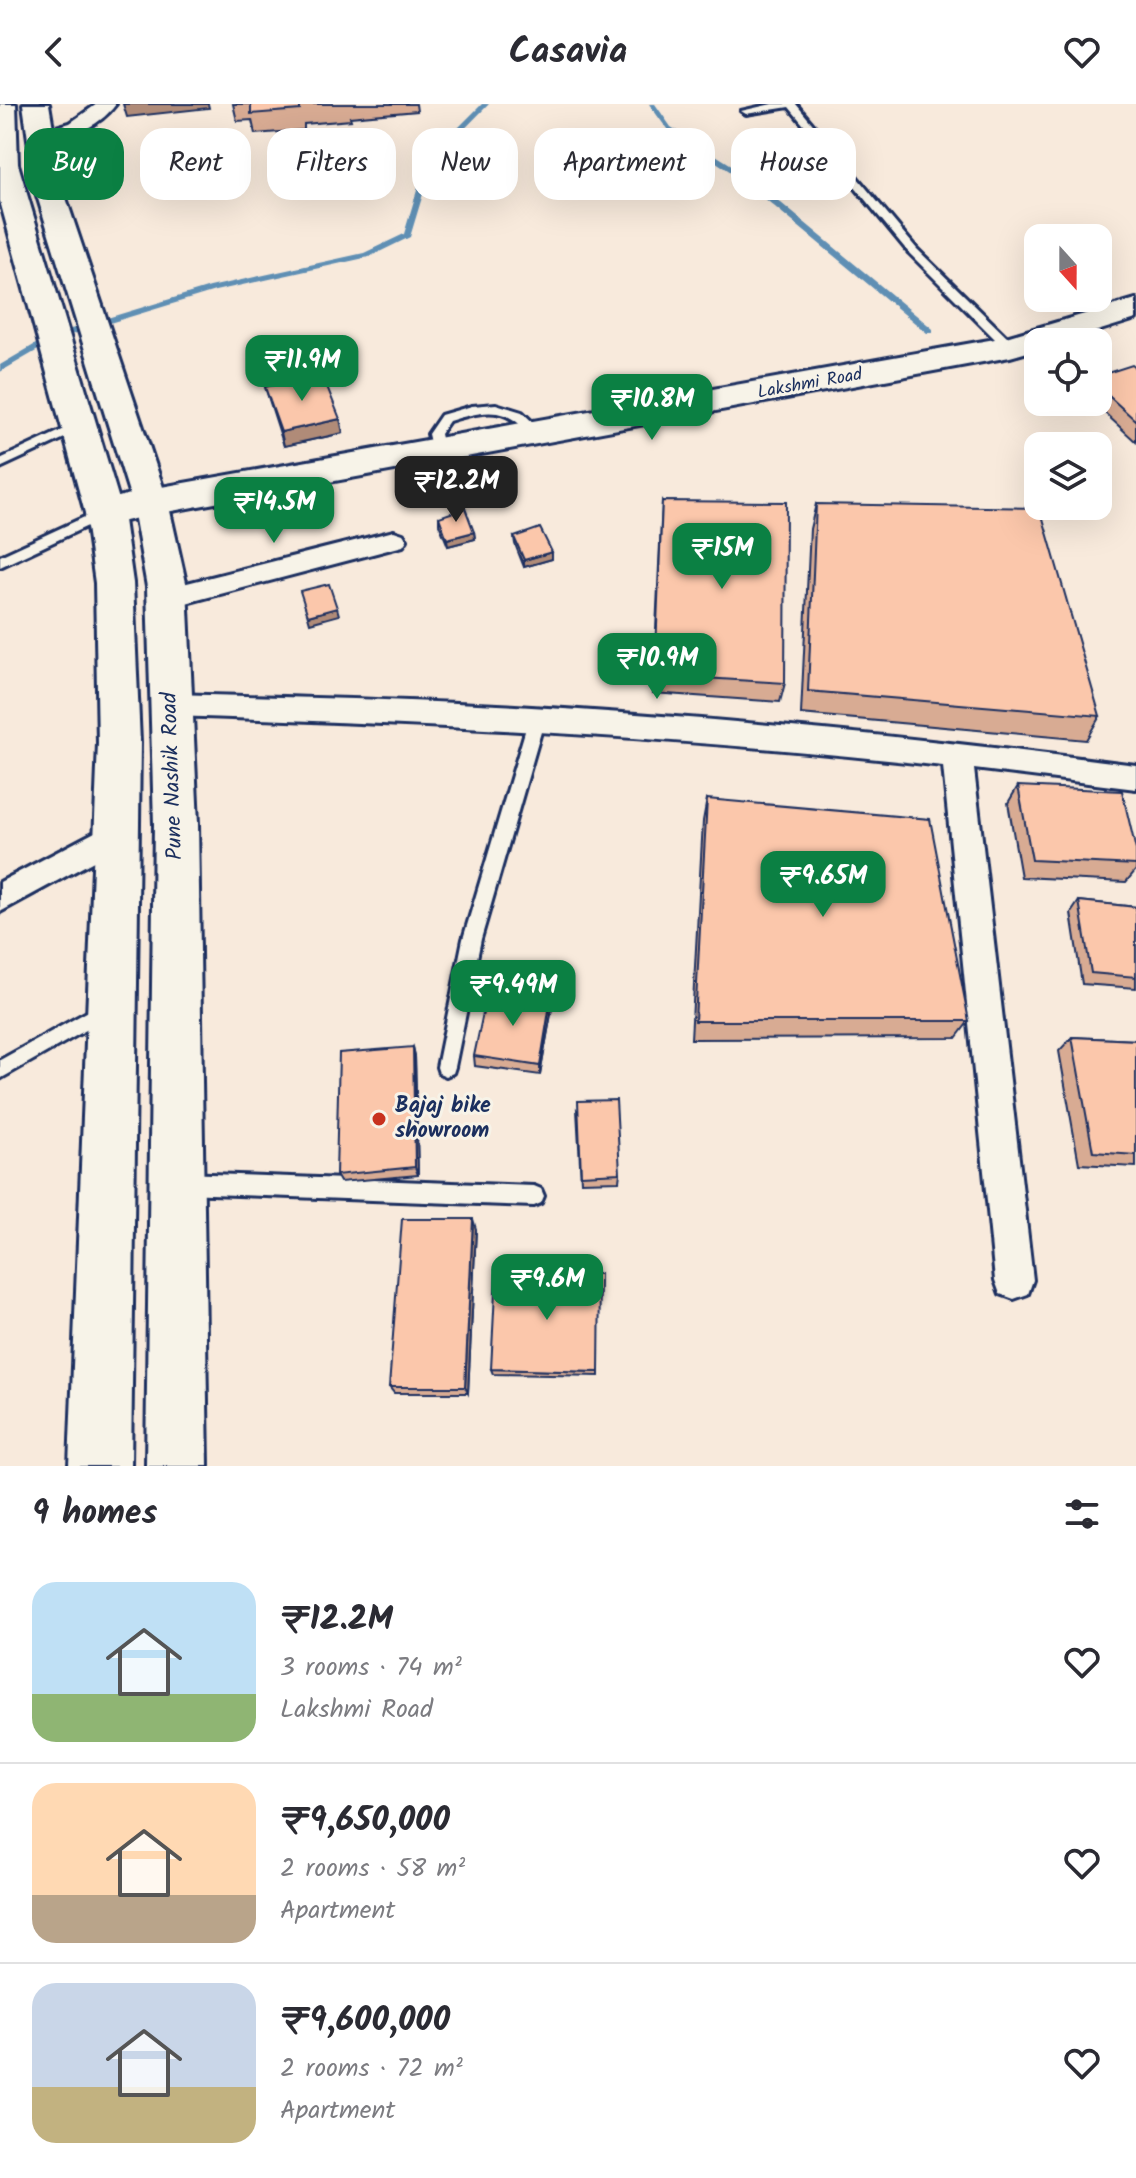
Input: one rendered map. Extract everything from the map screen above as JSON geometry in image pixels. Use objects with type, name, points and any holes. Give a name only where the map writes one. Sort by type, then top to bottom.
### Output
[{"type":"main road","name":"Pune Nashik Road","points":[[3,104],[80,426],[104,513],[118,652],[119,743],[114,835],[100,1466]]},
{"type":"main road","name":"Pune Nashik Road","points":[[14,145],[49,189],[150,502],[167,598],[176,824],[177,1466]]},
{"type":"main road","name":"Lakshmi Road","points":[[104,513],[150,502],[1010,347],[1136,309]]},
{"type":"street","points":[[14,145],[76,128],[98,116],[107,104]]},
{"type":"street","points":[[167,598],[394,540]]},
{"type":"street","points":[[171,705],[537,718],[957,754],[1136,777]]},
{"type":"street","points":[[957,754],[1014,1280]]},
{"type":"street","points":[[0,898],[114,835]]},
{"type":"lane","points":[[746,111],[791,104],[913,251],[1010,347]]},
{"type":"lane","points":[[0,464],[80,426]]},
{"type":"lane","points":[[0,562],[104,513]]},
{"type":"lane","points":[[446,1067],[472,939],[537,718]]},
{"type":"lane","points":[[0,1070],[111,1007]]},
{"type":"lane","points":[[178,1183],[534,1196]]},
{"type":"building","points":[[251,104],[300,104],[300,110],[251,114]]},
{"type":"building","points":[[1132,365],[1136,368],[1136,421],[1112,399],[1112,371]]},
{"type":"building","points":[[322,374],[340,419],[281,432],[265,387]]},
{"type":"building","points":[[662,501],[786,502],[785,683],[655,675]]},
{"type":"building","points":[[816,504],[1024,508],[1024,520],[1043,520],[1100,716],[808,691]]},
{"type":"building","points":[[465,508],[474,532],[447,539],[439,517]]},
{"type":"building","points":[[540,528],[552,552],[524,560],[514,537]]},
{"type":"building","points":[[329,584],[337,608],[308,616],[300,591]]},
{"type":"building","points":[[1018,786],[1122,791],[1136,850],[1136,865],[1032,860]]},
{"type":"building","points":[[707,799],[930,819],[969,1021],[695,1021]]},
{"type":"building","points":[[1079,901],[1136,907],[1136,977],[1091,973]]},
{"type":"building","points":[[488,989],[551,998],[540,1066],[474,1056]]},
{"type":"building","points":[[1072,1037],[1136,1040],[1136,1155],[1093,1152]]},
{"type":"building","name":"Bajaj bike showroom","points":[[413,1047],[415,1167],[336,1175],[339,1053]]},
{"type":"building","points":[[616,1100],[620,1173],[581,1175],[578,1101]]},
{"type":"building","points":[[402,1219],[473,1219],[465,1387],[389,1387]]},
{"type":"building","points":[[496,1273],[600,1274],[599,1372],[491,1369]]},
{"type":"waterway","points":[[0,369],[54,337],[213,289],[366,255],[407,235],[430,160],[486,104]]},
{"type":"waterway","points":[[652,104],[669,128],[743,176],[930,331]]},
{"type":"place","name":"Bajaj bike showroom","points":[[379,1119]]}]
